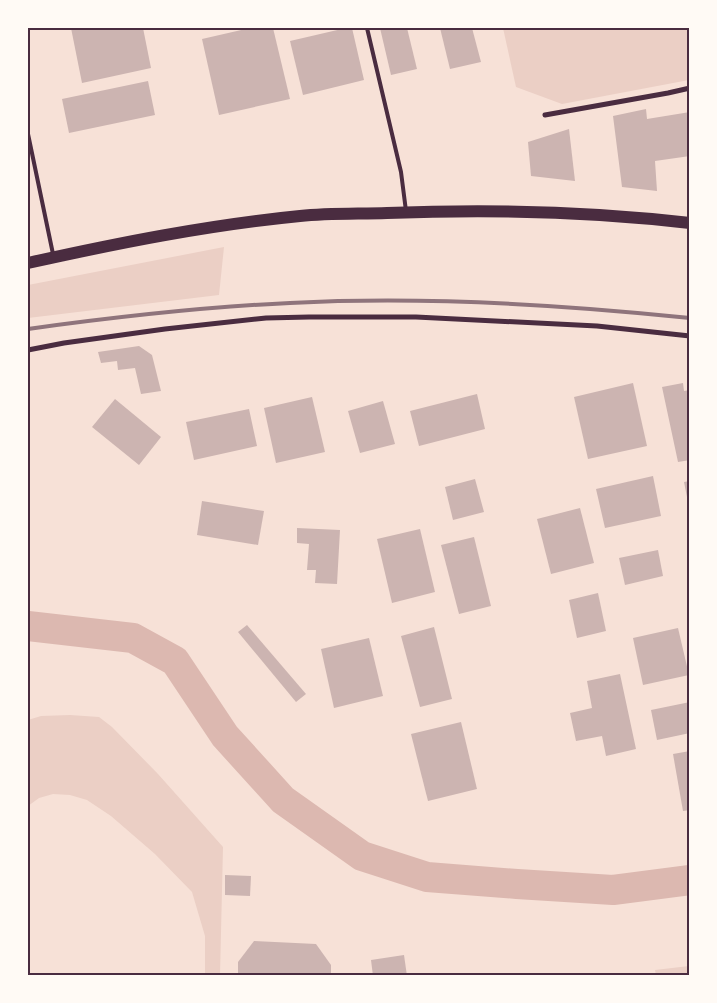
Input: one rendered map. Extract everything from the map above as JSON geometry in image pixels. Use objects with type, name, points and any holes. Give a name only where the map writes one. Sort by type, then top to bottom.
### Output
[{"type":"main road","points":[[28,263],[177,232],[302,216],[406,212],[536,212],[690,223]]},
{"type":"street","points":[[545,115],[690,88]]},
{"type":"street","points":[[28,350],[165,329],[266,318],[318,316],[416,317],[598,326],[690,336]]},
{"type":"lane","points":[[367,28],[401,172],[406,212]]},
{"type":"lane","points":[[28,134],[54,257]]},
{"type":"shaded area","points":[[503,28],[689,28],[689,80],[562,104],[516,87]]},
{"type":"shaded area","points":[[224,247],[219,295],[28,318],[28,285]]},
{"type":"shaded area","points":[[41,716],[99,717],[112,727],[158,774],[223,847],[220,975],[205,975],[205,936],[192,892],[155,854],[111,816],[87,800],[70,795],[53,794],[39,798],[28,806],[28,720]]},
{"type":"shaded area","points":[[689,966],[689,975],[656,975],[655,970]]},
{"type":"building","points":[[71,28],[143,28],[151,68],[82,83]]},
{"type":"building","points":[[250,28],[273,28],[290,99],[219,115],[202,39]]},
{"type":"building","points":[[352,28],[364,80],[303,95],[290,41]]},
{"type":"building","points":[[380,28],[407,28],[417,69],[391,75]]},
{"type":"building","points":[[440,28],[472,28],[481,62],[450,69]]},
{"type":"building","points":[[148,81],[155,115],[69,133],[62,99]]},
{"type":"building","points":[[646,109],[647,119],[690,112],[690,156],[655,161],[657,191],[622,187],[613,116]]},
{"type":"building","points":[[569,129],[575,181],[531,176],[528,142]]},
{"type":"building","points":[[139,346],[152,355],[161,391],[141,394],[135,368],[118,370],[117,361],[101,363],[98,352]]},
{"type":"building","points":[[633,383],[647,446],[588,459],[574,397]]},
{"type":"building","points":[[683,383],[684,391],[690,390],[690,460],[678,462],[662,387]]},
{"type":"building","points":[[477,394],[485,429],[419,446],[410,411]]},
{"type":"building","points":[[312,397],[325,452],[276,463],[264,408]]},
{"type":"building","points":[[115,399],[161,437],[139,465],[92,427]]},
{"type":"building","points":[[383,401],[395,444],[360,453],[348,411]]},
{"type":"building","points":[[249,409],[257,446],[194,460],[186,422]]},
{"type":"building","points":[[653,476],[661,516],[605,528],[596,489]]},
{"type":"building","points":[[475,479],[484,512],[453,520],[445,487]]},
{"type":"building","points":[[690,481],[690,507],[689,507],[684,482]]},
{"type":"building","points":[[202,501],[264,511],[258,545],[197,535]]},
{"type":"building","points":[[580,508],[594,563],[551,574],[537,519]]},
{"type":"building","points":[[297,528],[340,530],[337,584],[315,583],[316,570],[307,570],[309,544],[297,543]]},
{"type":"building","points":[[420,529],[435,592],[392,603],[377,539]]},
{"type":"building","points":[[474,537],[491,606],[459,614],[441,545]]},
{"type":"building","points":[[658,550],[663,576],[625,585],[619,558]]},
{"type":"building","points":[[598,593],[606,631],[577,638],[569,600]]},
{"type":"building","points":[[247,625],[306,694],[296,702],[238,632]]},
{"type":"building","points":[[434,627],[452,699],[420,707],[401,636]]},
{"type":"building","points":[[678,628],[689,675],[643,685],[633,638]]},
{"type":"building","points":[[369,638],[383,696],[334,708],[321,649]]},
{"type":"building","points":[[620,674],[636,749],[606,756],[602,736],[576,741],[570,713],[592,708],[587,681]]},
{"type":"building","points":[[690,702],[690,733],[657,740],[651,710]]},
{"type":"building","points":[[461,722],[477,789],[428,801],[411,734]]},
{"type":"building","points":[[690,751],[690,810],[683,811],[673,754]]},
{"type":"building","points":[[225,875],[251,876],[250,896],[225,895]]},
{"type":"building","points":[[254,941],[316,944],[331,965],[331,976],[238,976],[238,962]]},
{"type":"building","points":[[404,955],[407,976],[373,976],[371,960]]},
{"type":"waterway","points":[[28,626],[133,638],[175,661],[225,736],[283,800],[362,856],[427,877],[517,884],[613,890],[690,880]]},
{"type":"railway","points":[[28,329],[191,310],[257,305],[390,300],[540,305],[690,318]]}]
